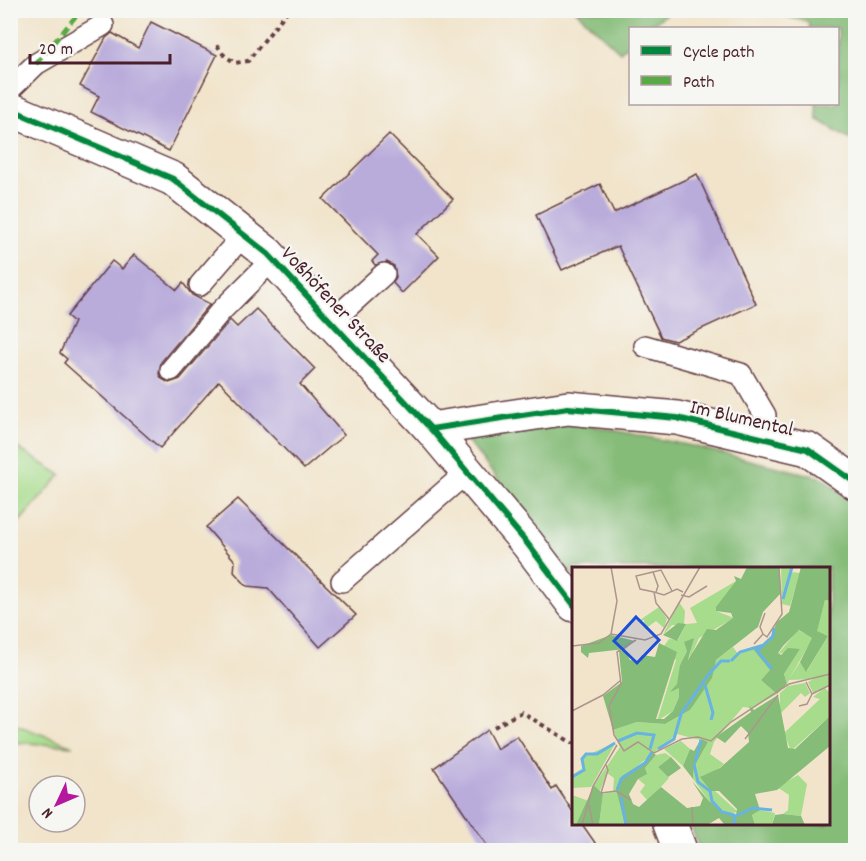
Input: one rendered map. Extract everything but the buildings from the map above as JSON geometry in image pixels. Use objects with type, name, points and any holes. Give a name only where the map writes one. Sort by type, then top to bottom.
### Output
[{"type":"street","name":"Voßhöfener Straße","points":[[10,109],[173,179],[273,259],[431,429],[527,543],[572,604]]},
{"type":"street","name":"Im Blumental","points":[[431,429],[568,408],[677,418],[808,449],[855,483]]},
{"type":"street","points":[[670,825],[681,850]]},
{"type":"lane","points":[[10,88],[36,64],[103,25]]},
{"type":"lane","points":[[200,285],[244,234]]},
{"type":"lane","points":[[171,370],[220,312],[273,259]]},
{"type":"lane","points":[[331,322],[384,274]]},
{"type":"lane","points":[[645,346],[741,374],[765,416],[763,438]]},
{"type":"lane","points":[[342,581],[466,472]]},
{"type":"path","points":[[217,45],[223,54],[235,63],[248,61],[288,10]]},
{"type":"path","points":[[494,727],[521,712],[572,743]]},
{"type":"green space","points":[[576,11],[670,11],[649,27],[629,27],[629,44],[620,52]]},
{"type":"green space","points":[[763,11],[855,11],[855,142],[817,119],[816,105],[839,105],[839,27],[809,27],[809,22]]},
{"type":"green space","points":[[568,421],[692,446],[823,478],[855,505],[855,850],[700,850],[690,825],[830,825],[830,567],[572,567],[572,575],[466,439]]},
{"type":"green space","points":[[11,444],[61,475],[11,531]]},
{"type":"green space","points":[[11,723],[73,746],[11,742]]},
{"type":"marked path","points":[[36,64],[81,10]]},
{"type":"cycle path","points":[[10,109],[173,179],[268,254],[431,429],[527,543],[572,602]]},
{"type":"cycle path","points":[[431,429],[568,408],[677,418],[808,449],[856,483]]}]
